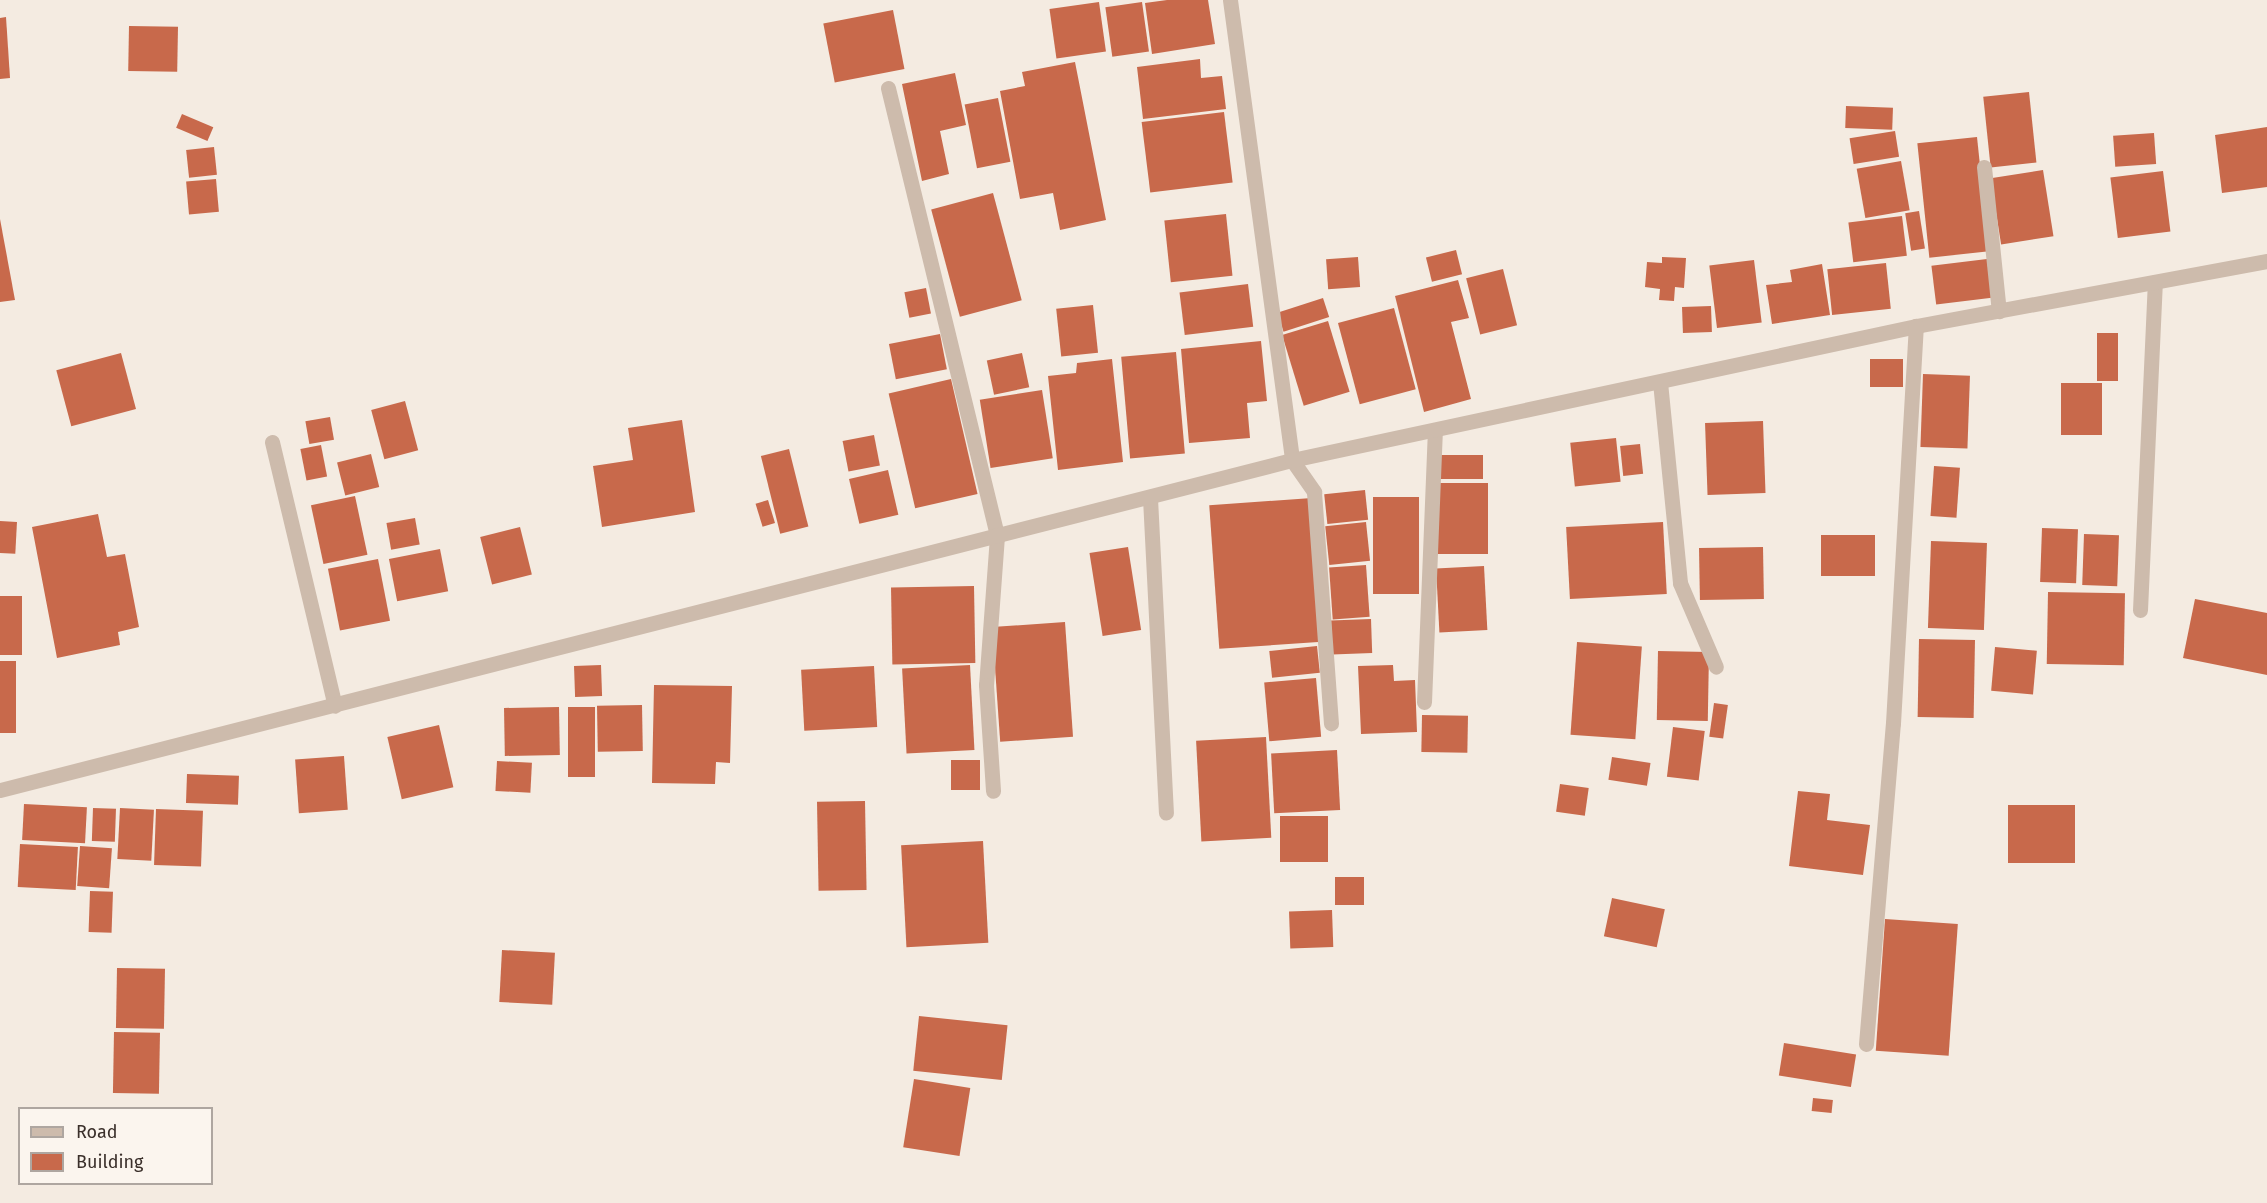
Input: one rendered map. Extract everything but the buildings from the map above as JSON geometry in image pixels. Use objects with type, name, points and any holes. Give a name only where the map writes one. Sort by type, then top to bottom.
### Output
[{"type":"street","points":[[1230,0],[1292,460],[1314,492],[1331,723]]},
{"type":"street","points":[[888,88],[997,536],[986,686],[993,791]]},
{"type":"street","points":[[1984,167],[1999,311]]},
{"type":"street","points":[[0,790],[1292,460],[1916,326],[2267,261]]},
{"type":"street","points":[[2140,610],[2155,282]]},
{"type":"street","points":[[1866,1044],[1893,723],[1916,326]]},
{"type":"street","points":[[1660,382],[1680,583],[1716,667]]},
{"type":"street","points":[[1424,702],[1435,431]]},
{"type":"street","points":[[272,442],[335,706]]},
{"type":"street","points":[[1150,498],[1166,813]]}]
